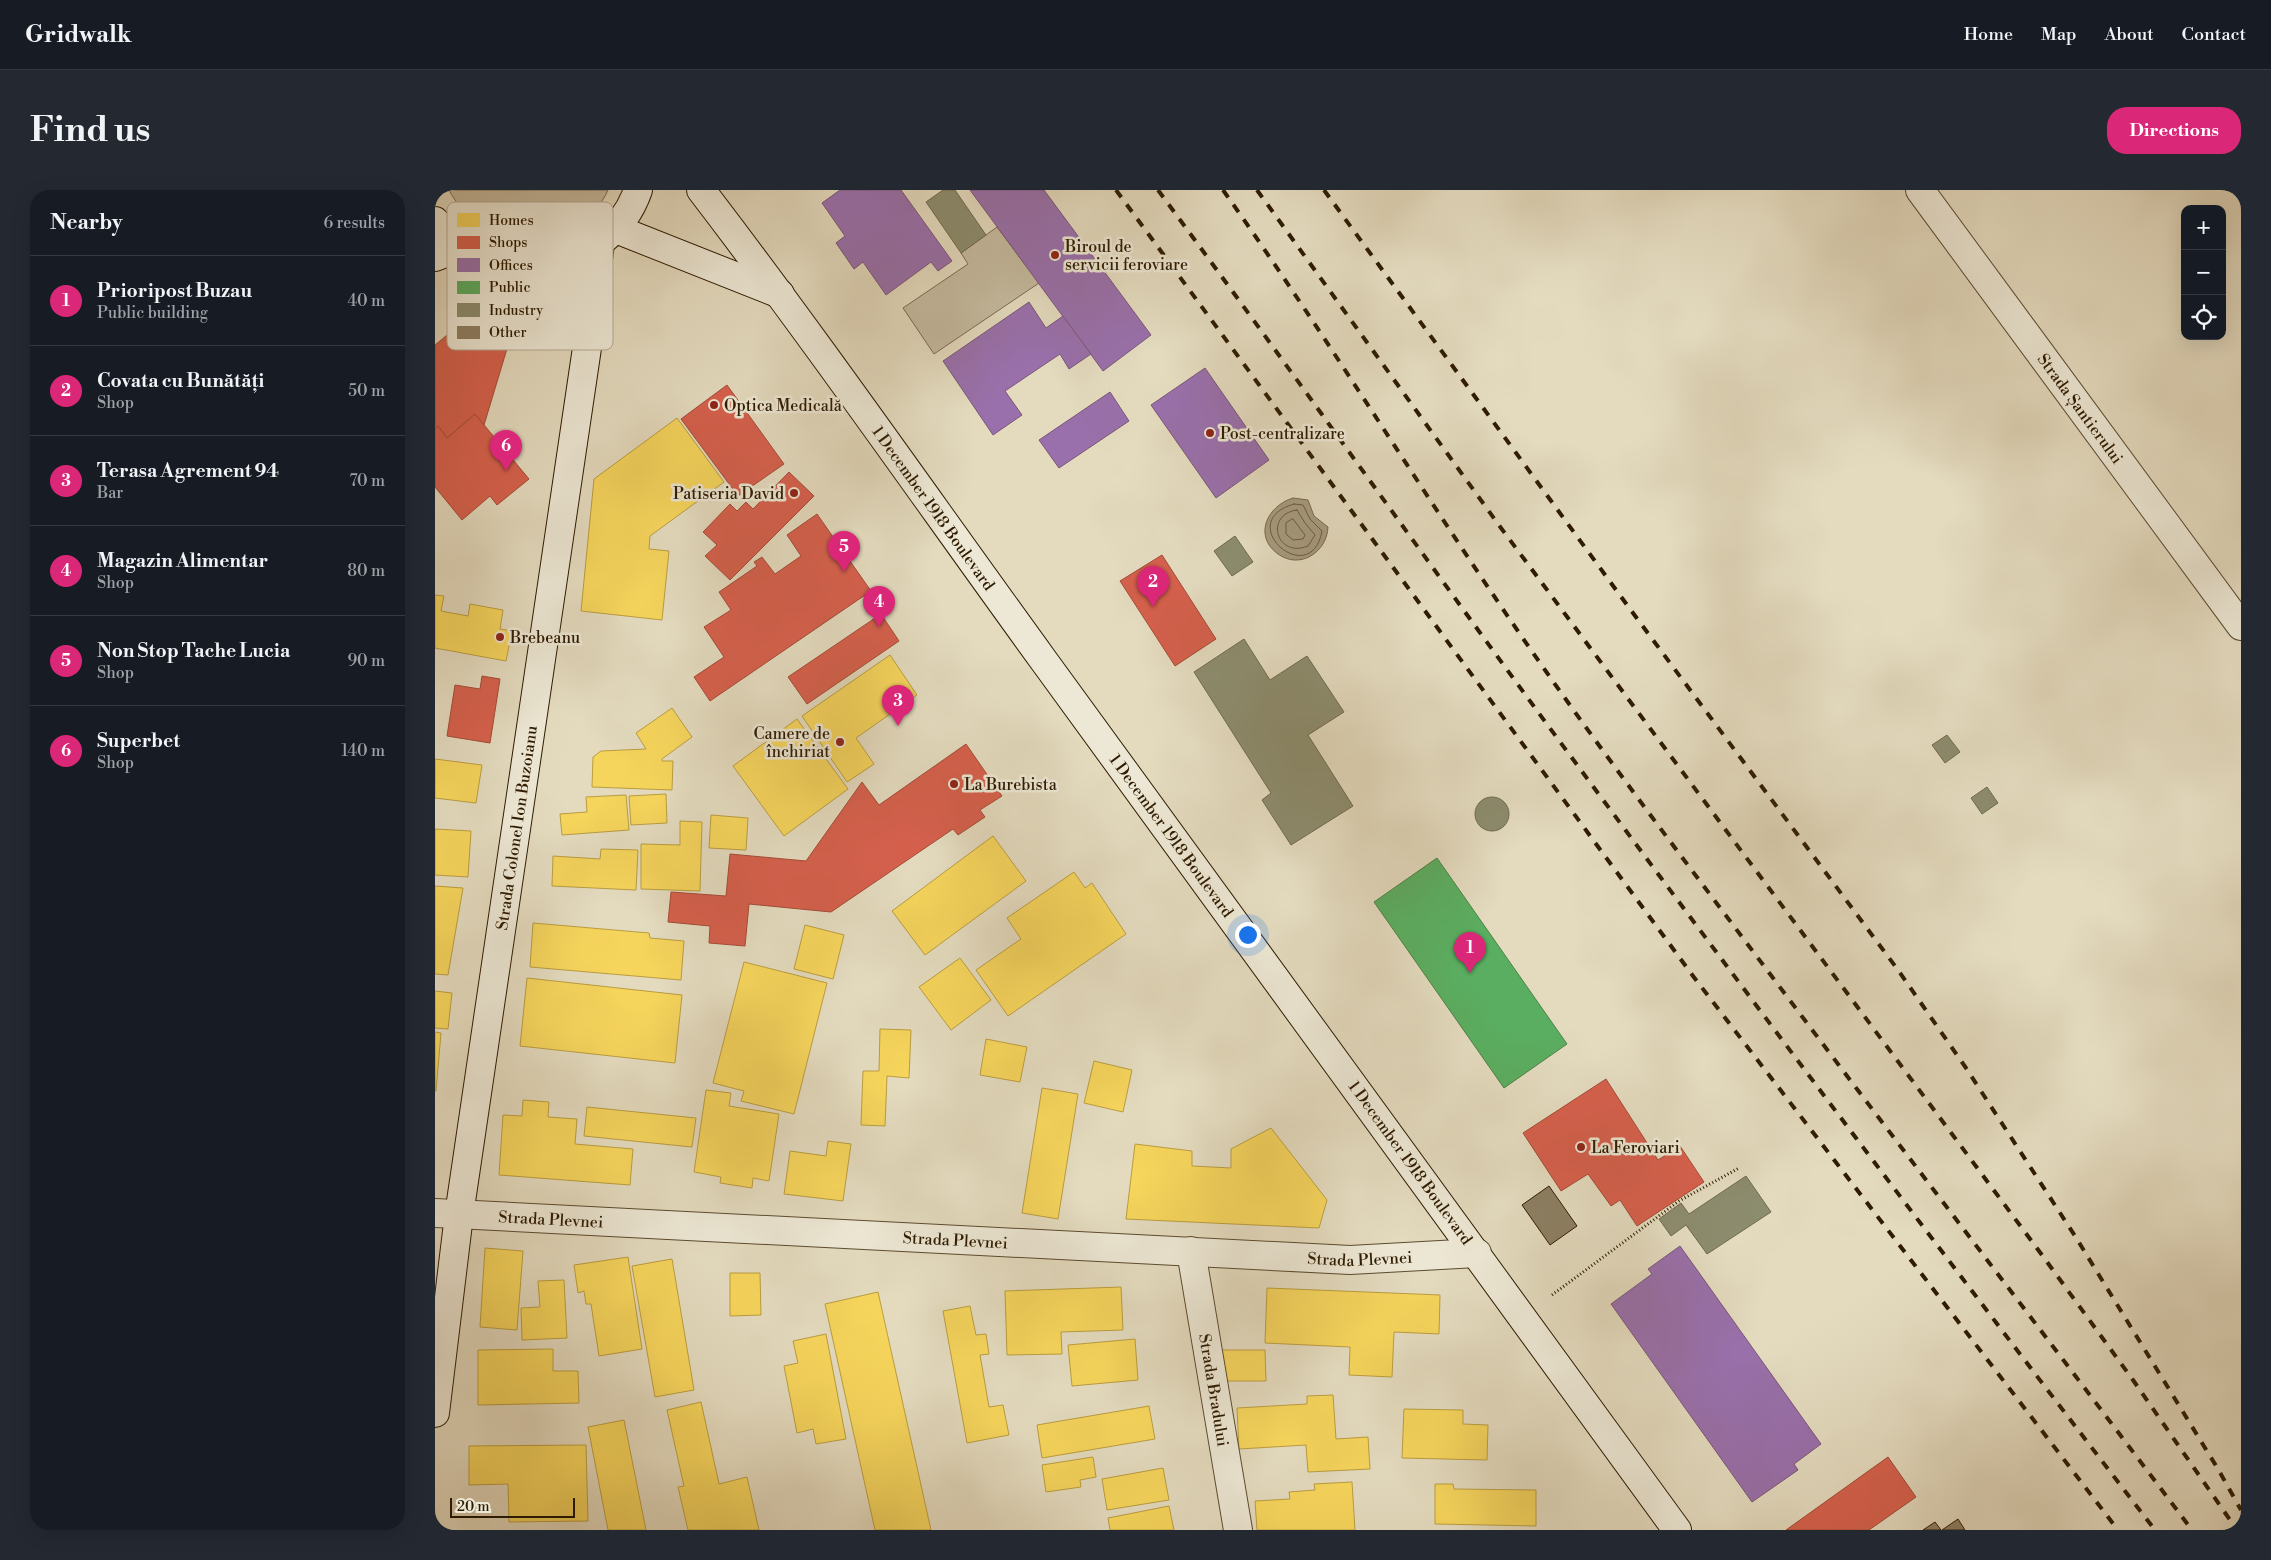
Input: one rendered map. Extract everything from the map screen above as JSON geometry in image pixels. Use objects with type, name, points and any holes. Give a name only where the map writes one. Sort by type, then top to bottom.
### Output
[{"type":"street","points":[[613,230],[634,203],[638,190]]},
{"type":"street","name":"1 December 1918 Boulevard","points":[[701,190],[781,295],[922,494],[1524,1317],[1677,1530]]},
{"type":"street","name":"Strada Șantierului","points":[[1920,190],[2241,626]]},
{"type":"street","points":[[435,221],[447,234]]},
{"type":"street","points":[[613,238],[781,295]]},
{"type":"street","points":[[435,257],[447,252]]},
{"type":"street","name":"Strada Colonel Ion Buzoianu","points":[[435,1413],[447,1214],[587,350]]},
{"type":"street","name":"Strada Plevnei","points":[[447,1214],[1350,1260],[1477,1253]]},
{"type":"street","name":"Strada Bradului","points":[[1191,1251],[1238,1530]]},
{"type":"path","points":[[1524,1317],[1679,1201],[1739,1168]]},
{"type":"shaded area","points":[[449,190],[608,190],[601,202],[456,202]]},
{"type":"shaded area","points":[[997,227],[1039,283],[934,354],[903,308],[968,264],[961,253]]},
{"type":"water","points":[[1293,498],[1308,500],[1314,516],[1328,527],[1323,544],[1318,551],[1311,556],[1295,560],[1278,554],[1270,547],[1266,539],[1265,530],[1270,514],[1284,502]]},
{"type":"building: Homes","points":[[677,418],[724,482],[650,536],[649,549],[669,551],[662,620],[581,611],[594,479]]},
{"type":"building: Homes","points":[[435,595],[444,596],[441,611],[468,616],[470,604],[503,610],[500,629],[512,631],[506,661],[435,648]]},
{"type":"building: Homes","points":[[890,655],[917,695],[856,738],[874,764],[847,782],[802,716]]},
{"type":"building: Homes","points":[[672,708],[692,737],[662,759],[662,761],[673,761],[672,790],[592,787],[593,757],[601,751],[646,749],[636,733]]},
{"type":"building: Homes","points":[[797,719],[848,789],[784,836],[733,766]]},
{"type":"building: Homes","points":[[435,759],[482,765],[476,803],[435,798]]},
{"type":"building: Homes","points":[[666,794],[667,823],[631,825],[629,796]]},
{"type":"building: Homes","points":[[626,795],[629,830],[562,835],[560,814],[587,812],[586,797]]},
{"type":"building: Homes","points":[[711,815],[748,818],[746,850],[709,848]]},
{"type":"building: Homes","points":[[680,821],[702,822],[700,891],[641,889],[641,844],[680,845]]},
{"type":"building: Homes","points":[[435,829],[471,831],[468,877],[435,875]]},
{"type":"building: Homes","points":[[993,836],[1026,881],[925,955],[892,911]]},
{"type":"building: Homes","points":[[601,849],[638,850],[636,890],[552,886],[553,856],[600,859]]},
{"type":"building: Homes","points":[[1074,872],[1085,888],[1092,883],[1126,934],[1008,1016],[976,970],[1021,939],[1007,918]]},
{"type":"building: Homes","points":[[435,886],[463,888],[448,975],[435,974]]},
{"type":"building: Homes","points":[[533,923],[649,933],[650,938],[684,941],[681,980],[530,967]]},
{"type":"building: Homes","points":[[805,925],[844,935],[833,979],[794,969]]},
{"type":"building: Homes","points":[[960,958],[991,1000],[951,1030],[919,987]]},
{"type":"building: Homes","points":[[744,962],[827,983],[794,1114],[741,1101],[744,1091],[713,1083]]},
{"type":"building: Homes","points":[[527,978],[682,995],[675,1063],[520,1046]]},
{"type":"building: Homes","points":[[435,991],[452,993],[448,1029],[435,1028]]},
{"type":"building: Homes","points":[[880,1029],[911,1030],[909,1078],[887,1076],[885,1126],[861,1125],[863,1071],[879,1071]]},
{"type":"building: Homes","points":[[435,1032],[441,1033],[436,1091],[435,1091]]},
{"type":"building: Homes","points":[[986,1039],[1027,1047],[1020,1082],[980,1075]]},
{"type":"building: Homes","points":[[1094,1061],[1132,1070],[1123,1112],[1084,1103]]},
{"type":"building: Homes","points":[[1042,1088],[1078,1094],[1058,1219],[1022,1213]]},
{"type":"building: Homes","points":[[706,1090],[731,1093],[729,1106],[779,1114],[769,1181],[753,1178],[752,1188],[720,1183],[721,1177],[694,1172]]},
{"type":"building: Homes","points":[[523,1100],[549,1102],[548,1117],[577,1119],[575,1144],[633,1149],[630,1185],[499,1175],[503,1115],[522,1116]]},
{"type":"building: Homes","points":[[587,1107],[696,1118],[692,1147],[584,1136]]},
{"type":"building: Homes","points":[[1271,1128],[1327,1200],[1319,1228],[1126,1219],[1135,1144],[1192,1151],[1192,1166],[1231,1168],[1231,1149]]},
{"type":"building: Homes","points":[[828,1141],[851,1144],[843,1201],[784,1194],[790,1151],[826,1156]]},
{"type":"building: Homes","points":[[485,1248],[523,1251],[517,1330],[480,1327]]},
{"type":"building: Homes","points":[[628,1257],[642,1349],[599,1356],[591,1304],[586,1304],[584,1291],[578,1293],[574,1265]]},
{"type":"building: Homes","points":[[672,1259],[694,1390],[655,1397],[632,1266]]},
{"type":"building: Homes","points":[[730,1273],[760,1273],[761,1315],[730,1316]]},
{"type":"building: Homes","points":[[564,1280],[567,1338],[522,1340],[521,1308],[540,1307],[538,1281]]},
{"type":"building: Homes","points":[[1121,1287],[1123,1330],[1061,1332],[1062,1354],[1007,1355],[1005,1291]]},
{"type":"building: Homes","points":[[1267,1288],[1440,1295],[1439,1334],[1394,1332],[1392,1377],[1349,1375],[1350,1347],[1265,1343]]},
{"type":"building: Homes","points":[[878,1292],[931,1530],[875,1530],[825,1304]]},
{"type":"building: Homes","points":[[970,1306],[976,1335],[986,1334],[989,1354],[980,1355],[989,1407],[1003,1405],[1009,1435],[967,1443],[943,1311]]},
{"type":"building: Homes","points":[[826,1334],[846,1439],[816,1444],[813,1429],[797,1433],[784,1366],[798,1363],[793,1341]]},
{"type":"building: Homes","points":[[1135,1339],[1138,1380],[1072,1386],[1068,1345]]},
{"type":"building: Homes","points":[[553,1349],[553,1371],[578,1371],[579,1403],[478,1405],[478,1350]]},
{"type":"building: Homes","points":[[1220,1350],[1265,1350],[1266,1381],[1220,1381]]},
{"type":"building: Homes","points":[[1333,1395],[1336,1439],[1368,1437],[1370,1469],[1308,1472],[1306,1445],[1239,1449],[1237,1408],[1307,1404],[1307,1396]]},
{"type":"building: Homes","points":[[701,1402],[719,1484],[747,1477],[759,1530],[688,1530],[678,1487],[684,1486],[667,1410]]},
{"type":"building: Homes","points":[[1149,1406],[1155,1439],[1042,1458],[1037,1425]]},
{"type":"building: Homes","points":[[1404,1409],[1463,1410],[1463,1424],[1488,1425],[1487,1460],[1402,1458]]},
{"type":"building: Homes","points":[[624,1420],[646,1530],[608,1530],[588,1427]]},
{"type":"building: Homes","points":[[586,1445],[588,1521],[509,1522],[508,1484],[469,1485],[469,1446]]},
{"type":"building: Homes","points":[[1093,1457],[1096,1477],[1080,1480],[1081,1487],[1046,1492],[1042,1465]]},
{"type":"building: Homes","points":[[1163,1468],[1169,1500],[1107,1510],[1102,1479]]},
{"type":"building: Homes","points":[[1352,1482],[1355,1530],[1257,1530],[1255,1501],[1290,1499],[1289,1492],[1315,1490],[1314,1484]]},
{"type":"building: Homes","points":[[1435,1484],[1453,1484],[1454,1489],[1536,1490],[1536,1526],[1435,1524]]},
{"type":"building: Homes","points":[[1169,1506],[1174,1530],[1110,1530],[1108,1518]]},
{"type":"building: Shops","points":[[447,335],[447,350],[507,350],[484,425],[475,414],[447,438],[438,426],[435,429],[435,345]]},
{"type":"building: Shops","points":[[727,385],[784,464],[738,496],[681,419]]},
{"type":"building: Shops","points":[[475,414],[529,479],[497,505],[490,496],[462,520],[435,487],[435,429],[438,426],[447,438]]},
{"type":"building: Shops","points":[[789,472],[814,496],[730,580],[705,556],[717,545],[703,532],[730,504],[737,511],[746,502],[753,509]]},
{"type":"building: Shops","points":[[817,514],[871,591],[710,701],[694,677],[724,657],[704,627],[731,610],[719,592],[757,566],[754,562],[762,557],[775,574],[801,556],[787,535]]},
{"type":"building: Shops","points":[[1162,555],[1216,639],[1175,666],[1120,581]]},
{"type":"building: Shops","points":[[881,614],[899,641],[807,704],[788,677]]},
{"type":"building: Shops","points":[[482,676],[500,679],[490,743],[447,736],[455,685],[480,689]]},
{"type":"building: Shops","points":[[966,744],[1002,796],[980,810],[985,817],[958,835],[953,829],[831,912],[749,904],[745,946],[709,943],[710,926],[668,922],[671,892],[726,896],[730,854],[806,861],[862,782],[879,805]]},
{"type":"building: Shops","points":[[1606,1079],[1658,1160],[1680,1146],[1704,1182],[1637,1226],[1620,1200],[1611,1206],[1588,1174],[1561,1191],[1523,1133]]},
{"type":"building: Shops","points":[[1888,1457],[1916,1497],[1869,1530],[1786,1530]]},
{"type":"building: Offices","points":[[840,190],[901,190],[952,261],[938,271],[931,262],[886,295],[863,262],[854,269],[836,243],[845,236],[822,203]]},
{"type":"building: Offices","name":"Biroul de servicii feroviare","points":[[970,190],[1044,190],[1151,335],[1103,371]]},
{"type":"building: Offices","points":[[1029,302],[1046,328],[1063,316],[1091,354],[1069,369],[1060,354],[1005,391],[1022,415],[993,435],[943,361]]},
{"type":"building: Offices","name":"Post-centralizare","points":[[1205,368],[1269,460],[1216,498],[1151,405]]},
{"type":"building: Offices","points":[[1110,392],[1129,421],[1059,468],[1039,440]]},
{"type":"building: Offices","points":[[1680,1246],[1821,1444],[1794,1464],[1798,1470],[1752,1502],[1611,1304],[1652,1274],[1648,1269]]},
{"type":"building: Public","points":[[1437,858],[1567,1044],[1504,1088],[1374,902]]},
{"type":"building: Industry","points":[[943,190],[955,190],[986,235],[961,253],[926,202]]},
{"type":"building: Industry","points":[[1235,536],[1253,562],[1232,576],[1214,551]]},
{"type":"building: Industry","points":[[1244,639],[1270,680],[1307,656],[1344,712],[1308,735],[1353,806],[1291,845],[1262,800],[1271,793],[1194,672]]},
{"type":"building: Industry","points":[[1947,735],[1960,752],[1945,763],[1932,745]]},
{"type":"building: Industry","points":[[1987,787],[1998,803],[1982,814],[1971,798]]},
{"type":"building: Industry","points":[[1492,797],[1504,802],[1509,814],[1504,826],[1492,831],[1480,826],[1475,814],[1480,802]]},
{"type":"building: Industry","points":[[1746,1176],[1771,1212],[1707,1254],[1686,1225],[1671,1236],[1659,1219],[1681,1203],[1689,1214]]},
{"type":"building: Other","points":[[1549,1186],[1577,1226],[1550,1245],[1522,1205]]},
{"type":"building: Other","points":[[1958,1519],[1965,1530],[1942,1530]]},
{"type":"building: Other","points":[[1935,1522],[1941,1530],[1923,1530]]},
{"type":"railway","points":[[1116,190],[1693,976],[2118,1530]]},
{"type":"railway","points":[[1158,190],[1614,815],[1999,1327],[2155,1530]]},
{"type":"railway","points":[[1223,190],[1309,315],[1518,632],[1587,729],[1823,1044],[2192,1530]]},
{"type":"railway","points":[[1257,190],[1501,528],[2042,1255],[2133,1380],[2237,1530]]},
{"type":"railway","points":[[1324,190],[1630,609],[1898,970],[1966,1068],[2075,1236],[2218,1469],[2241,1510]]},
{"type":"place","name":"Biroul de servicii feroviare","points":[[1055,255]]},
{"type":"place","name":"Optica Medicală","points":[[714,405]]},
{"type":"place","name":"Post-centralizare","points":[[1210,433]]},
{"type":"place","name":"Superbet","points":[[506,471]]},
{"type":"place","name":"Patiseria David","points":[[794,493]]},
{"type":"place","name":"Non Stop Tache Lucia","points":[[844,572]]},
{"type":"place","name":"Covata cu Bunătăți","points":[[1153,607]]},
{"type":"place","name":"Magazin Alimentar","points":[[879,627]]},
{"type":"place","name":"Brebeanu","points":[[500,637]]},
{"type":"place","name":"Terasa Agrement 94","points":[[898,726]]},
{"type":"place","name":"Camere de închiriat","points":[[840,742]]},
{"type":"place","name":"La Burebista","points":[[954,784]]},
{"type":"place","name":"Prioripost Buzau","points":[[1470,973]]},
{"type":"place","name":"La Feroviari","points":[[1581,1147]]}]
